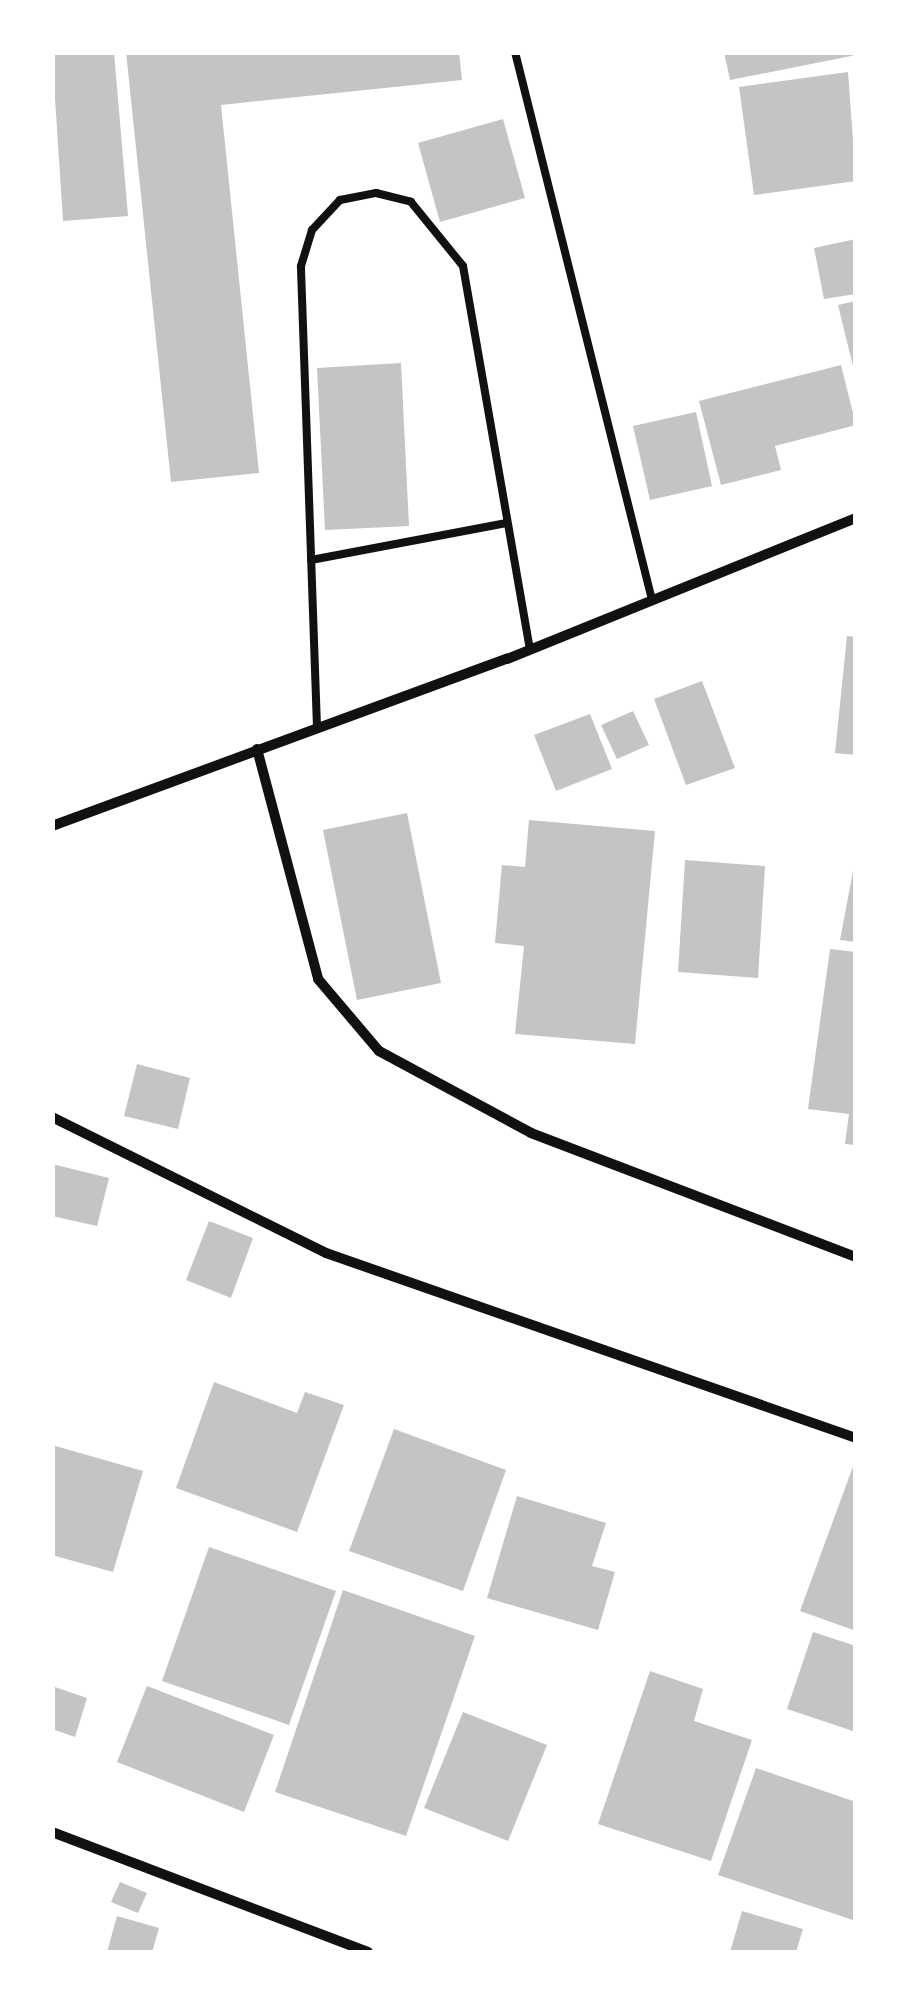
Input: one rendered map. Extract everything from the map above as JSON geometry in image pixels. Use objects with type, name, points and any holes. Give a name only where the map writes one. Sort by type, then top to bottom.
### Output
[{"type":"street","points":[[52,826],[530,650],[856,518]]},
{"type":"street","points":[[258,750],[318,979],[378,1051],[532,1134],[856,1258]]},
{"type":"street","points":[[52,1117],[326,1253],[856,1438]]},
{"type":"street","points":[[52,1832],[368,1952]]},
{"type":"lane","points":[[514,52],[652,600]]},
{"type":"lane","points":[[317,728],[301,266],[312,230],[340,200],[376,193],[411,202],[463,266],[530,650]]},
{"type":"lane","points":[[311,560],[507,523]]},
{"type":"building","points":[[52,52],[114,52],[128,216],[63,221]]},
{"type":"building","points":[[126,52],[459,52],[462,80],[221,105],[259,473],[171,482]]},
{"type":"building","points":[[724,52],[856,52],[856,55],[730,80]]},
{"type":"building","points":[[848,72],[856,181],[754,195],[739,87]]},
{"type":"building","points":[[503,119],[525,198],[440,222],[418,143]]},
{"type":"building","points":[[856,239],[856,294],[824,299],[814,248]]},
{"type":"building","points":[[856,301],[856,370],[854,370],[838,305]]},
{"type":"building","points":[[401,363],[409,526],[325,530],[317,368]]},
{"type":"building","points":[[841,365],[856,425],[775,446],[781,470],[721,485],[699,401]]},
{"type":"building","points":[[696,412],[712,486],[650,500],[633,426]]},
{"type":"building","points":[[847,636],[856,637],[856,755],[835,753]]},
{"type":"building","points":[[702,681],[735,768],[686,785],[654,699]]},
{"type":"building","points":[[633,711],[649,745],[617,759],[601,725]]},
{"type":"building","points":[[590,714],[612,769],[556,791],[534,735]]},
{"type":"building","points":[[407,813],[441,983],[357,1000],[323,830]]},
{"type":"building","points":[[529,820],[655,831],[635,1044],[515,1034],[524,946],[495,943],[502,865],[525,867]]},
{"type":"building","points":[[685,860],[765,866],[758,978],[678,972]]},
{"type":"building","points":[[856,866],[856,942],[840,940]]},
{"type":"building","points":[[830,949],[856,952],[856,1145],[845,1144],[849,1114],[808,1109]]},
{"type":"building","points":[[137,1064],[190,1078],[178,1129],[124,1116]]},
{"type":"building","points":[[52,1164],[109,1178],[97,1226],[52,1216]]},
{"type":"building","points":[[209,1221],[253,1238],[231,1298],[186,1280]]},
{"type":"building","points":[[214,1382],[297,1413],[305,1392],[344,1405],[297,1532],[176,1488]]},
{"type":"building","points":[[394,1429],[506,1470],[463,1591],[349,1551]]},
{"type":"building","points":[[52,1445],[143,1471],[113,1572],[52,1555]]},
{"type":"building","points":[[856,1461],[856,1631],[800,1611]]},
{"type":"building","points":[[517,1496],[606,1523],[592,1566],[615,1572],[598,1630],[487,1598]]},
{"type":"building","points":[[209,1547],[336,1591],[289,1725],[162,1681]]},
{"type":"building","points":[[343,1590],[475,1636],[406,1836],[275,1792]]},
{"type":"building","points":[[813,1632],[856,1646],[856,1732],[787,1709]]},
{"type":"building","points":[[650,1671],[703,1689],[694,1721],[752,1740],[711,1861],[598,1824]]},
{"type":"building","points":[[52,1686],[87,1698],[75,1737],[52,1729]]},
{"type":"building","points":[[147,1686],[274,1735],[244,1812],[117,1762]]},
{"type":"building","points":[[463,1712],[547,1745],[508,1841],[424,1808]]},
{"type":"building","points":[[756,1768],[856,1802],[856,1921],[718,1875]]},
{"type":"building","points":[[120,1882],[147,1893],[138,1913],[111,1902]]},
{"type":"building","points":[[742,1911],[803,1929],[796,1952],[730,1952]]},
{"type":"building","points":[[117,1916],[159,1928],[152,1952],[107,1952]]}]
